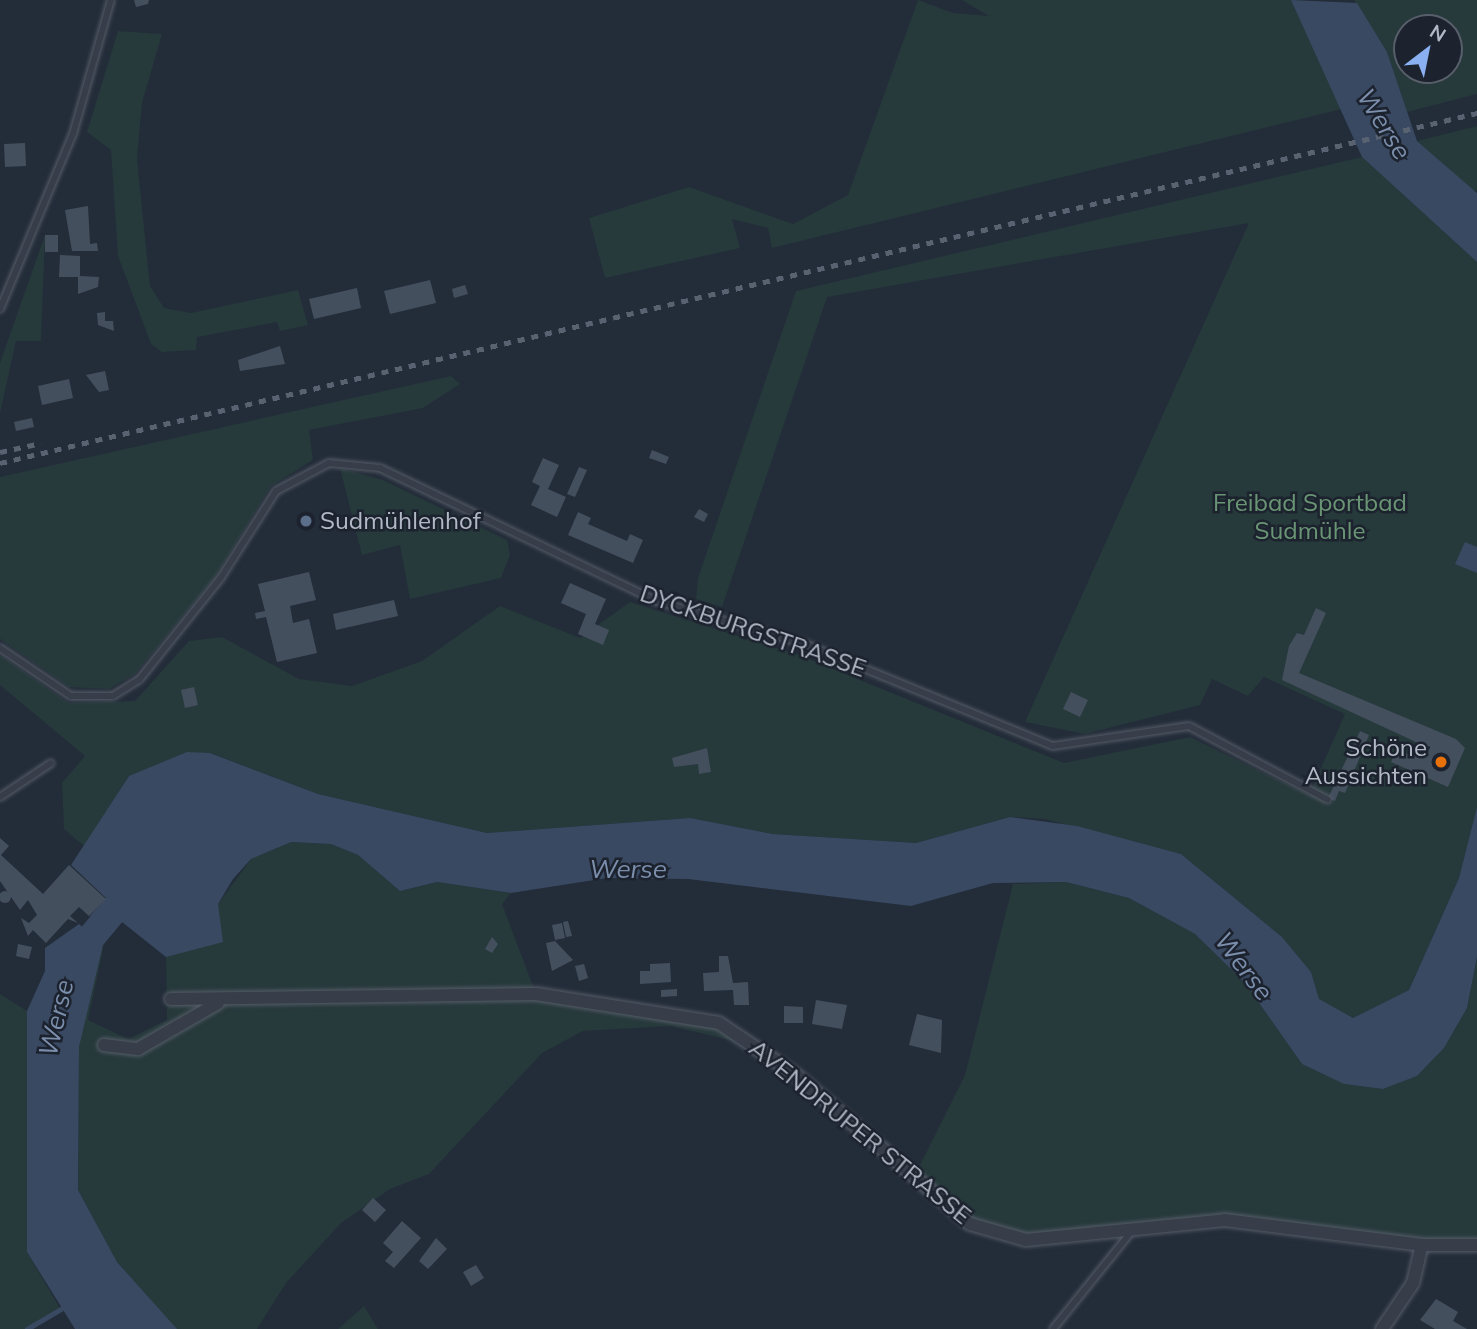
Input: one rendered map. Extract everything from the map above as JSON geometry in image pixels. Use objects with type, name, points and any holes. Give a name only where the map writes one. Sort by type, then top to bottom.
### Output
[{"type":"street","name":"AVENDRUPER STRASSE","points":[[104,1045],[138,1049],[219,1003],[536,994],[719,1023],[795,1074],[970,1224],[1026,1240],[1131,1232],[1225,1220],[1422,1245],[1477,1245]]},
{"type":"street","points":[[171,999],[219,1003]]},
{"type":"street","points":[[1382,1329],[1413,1283],[1422,1245]]},
{"type":"lane","points":[[0,309],[73,134],[111,0]]},
{"type":"lane","name":"DYCKBURGSTRASSE","points":[[0,648],[71,696],[113,696],[139,680],[212,590],[276,491],[329,463],[380,468],[656,601],[805,644],[1053,746],[1189,726],[1328,800]]},
{"type":"lane","points":[[0,797],[51,763]]},
{"type":"lane","points":[[1053,1329],[1131,1232]]},
{"type":"green space","points":[[918,0],[953,13],[989,16],[962,0],[1291,0],[1342,109],[772,248],[768,228],[732,219],[740,248],[605,278],[589,218],[689,187],[793,224],[848,195]]},
{"type":"green space","points":[[1354,0],[1477,0],[1477,94],[1407,112],[1398,84],[1463,84],[1463,14],[1393,14],[1393,70],[1387,52]]},
{"type":"green space","points":[[118,31],[162,34],[142,103],[137,159],[150,286],[164,308],[191,313],[298,290],[308,325],[280,331],[277,322],[197,337],[196,350],[162,352],[151,344],[118,256],[111,150],[87,132]]},
{"type":"green space","points":[[1477,126],[1477,190],[1474,191],[1417,141]]},
{"type":"green space","name":"Freibad Sportbad Sudmühle","points":[[1362,157],[1477,262],[1477,807],[1459,878],[1409,990],[1353,1018],[1336,1012],[1319,999],[1311,972],[1282,937],[1181,854],[1044,819],[1010,817],[916,843],[773,834],[690,818],[487,833],[318,794],[211,753],[129,776],[84,846],[64,829],[62,783],[85,756],[0,685],[0,655],[69,703],[135,701],[189,641],[222,637],[299,679],[352,686],[422,661],[500,606],[580,638],[630,602],[796,654],[1064,763],[1190,737],[1309,795],[1345,714],[1264,677],[1248,696],[1212,679],[1200,705],[1085,734],[1025,722],[1249,223],[827,297],[722,607],[696,599],[698,578],[796,291]]},
{"type":"green space","points":[[45,235],[41,341],[16,341],[0,413],[0,363]]},
{"type":"green space","points":[[451,376],[460,384],[423,408],[309,430],[313,460],[271,486],[215,577],[135,674],[109,689],[69,687],[0,639],[0,477]]},
{"type":"green space","points":[[340,468],[383,480],[507,540],[510,555],[501,578],[410,599],[400,545],[362,555]]},
{"type":"green space","points":[[291,842],[331,844],[358,855],[400,891],[437,882],[511,893],[502,904],[536,994],[719,1023],[759,1047],[671,1026],[583,1031],[542,1053],[429,1174],[390,1189],[341,1223],[286,1283],[257,1329],[176,1329],[117,1262],[78,1190],[79,1047],[94,962],[104,945],[88,1020],[128,1039],[167,1020],[166,957],[218,904],[251,859]]},
{"type":"green space","points":[[1066,882],[1129,898],[1195,934],[1245,983],[1302,1064],[1345,1084],[1383,1089],[1417,1076],[1444,1048],[1467,1008],[1477,957],[1477,1245],[1225,1220],[1026,1240],[970,1224],[914,1177],[965,1075],[1013,884]]},
{"type":"green space","points":[[0,994],[27,1011],[27,1252],[61,1310],[26,1329],[0,1329]]},
{"type":"green space","points":[[364,1306],[378,1329],[338,1329]]},
{"type":"water","points":[[1291,0],[1357,3],[1387,52],[1393,70],[1393,84],[1398,84],[1417,141],[1477,193],[1477,262],[1362,157]]},
{"type":"water","points":[[1465,542],[1477,547],[1477,573],[1455,564]]},
{"type":"water","points":[[187,752],[210,753],[318,794],[487,833],[690,818],[773,834],[916,843],[1010,817],[1077,826],[1181,854],[1282,937],[1311,972],[1319,999],[1353,1018],[1409,990],[1459,878],[1477,807],[1477,957],[1467,1008],[1444,1048],[1417,1076],[1383,1089],[1344,1084],[1302,1064],[1245,983],[1195,934],[1129,898],[1066,882],[993,883],[911,906],[688,879],[607,878],[511,893],[437,882],[400,891],[358,855],[331,844],[291,842],[251,859],[233,879],[218,904],[223,942],[166,957],[122,922],[109,935],[90,916],[106,898],[71,865],[129,776]]},
{"type":"water","points":[[79,924],[103,945],[79,1047],[78,1190],[117,1262],[177,1329],[75,1329],[27,1252],[27,1011],[45,971],[45,948]]},
{"type":"building","points":[[134,0],[149,0],[148,4],[136,7]]},
{"type":"building","points":[[25,143],[26,166],[5,167],[4,144]]},
{"type":"building","points":[[88,206],[90,244],[97,243],[98,251],[72,251],[65,210]]},
{"type":"building","points":[[45,235],[58,235],[58,252],[45,252]]},
{"type":"building","points":[[60,255],[80,256],[80,276],[99,277],[98,287],[78,294],[78,277],[59,277]]},
{"type":"building","points":[[430,280],[436,303],[390,314],[384,291]]},
{"type":"building","points":[[465,285],[468,294],[454,298],[452,289]]},
{"type":"building","points":[[357,288],[361,308],[314,319],[309,299]]},
{"type":"building","points":[[105,312],[105,321],[113,321],[114,331],[98,325],[97,313]]},
{"type":"building","points":[[280,346],[285,364],[240,371],[238,360]]},
{"type":"building","points":[[105,371],[109,390],[99,392],[86,375]]},
{"type":"building","points":[[69,379],[73,398],[42,405],[38,386]]},
{"type":"building","points":[[32,418],[34,427],[16,431],[14,422]]},
{"type":"building","points":[[652,450],[669,457],[666,464],[649,458]]},
{"type":"building","points":[[543,458],[559,465],[548,489],[566,497],[557,517],[531,505],[540,486],[532,482]]},
{"type":"building","points":[[579,467],[587,470],[575,497],[567,494]]},
{"type":"building","points":[[699,509],[708,514],[704,522],[694,517]]},
{"type":"building","points":[[578,512],[591,518],[588,524],[627,541],[630,534],[643,540],[633,563],[568,535]]},
{"type":"building","points":[[309,572],[316,600],[290,606],[293,623],[309,619],[317,653],[277,662],[266,617],[256,619],[255,613],[265,611],[258,584]]},
{"type":"building","points":[[570,583],[606,599],[595,624],[609,630],[603,645],[578,634],[586,614],[561,603]]},
{"type":"building","points":[[394,600],[398,616],[336,630],[333,614]]},
{"type":"building","points":[[1316,608],[1326,613],[1299,673],[1456,739],[1465,748],[1448,787],[1391,762],[1397,749],[1412,756],[1418,743],[1282,680],[1289,646],[1297,633],[1304,635]]},
{"type":"building","points":[[194,687],[198,705],[185,708],[181,690]]},
{"type":"building","points":[[1071,692],[1088,700],[1080,717],[1063,709]]},
{"type":"building","points":[[1360,731],[1369,735],[1345,793],[1339,791],[1335,801],[1328,798]]},
{"type":"building","points":[[707,748],[711,772],[699,774],[698,764],[674,767],[672,758]]},
{"type":"building","points":[[0,838],[9,846],[1,855],[43,894],[69,865],[106,899],[89,916],[79,907],[70,916],[78,923],[68,919],[46,943],[33,930],[28,936],[21,918],[29,923],[37,915],[28,900],[20,910],[0,881]]},
{"type":"building","points":[[0,892],[10,892],[10,902],[0,902]]},
{"type":"building","points":[[568,921],[572,936],[566,937],[563,922]]},
{"type":"building","points":[[562,923],[565,938],[555,940],[552,925]]},
{"type":"building","points":[[492,937],[498,944],[492,953],[485,949]]},
{"type":"building","points":[[555,941],[573,960],[552,971],[546,943]]},
{"type":"building","points":[[18,944],[32,947],[29,959],[16,956]]},
{"type":"building","points":[[719,956],[728,956],[733,983],[748,982],[749,1005],[734,1005],[733,990],[704,991],[703,973],[719,972]]},
{"type":"building","points":[[670,963],[671,982],[640,984],[640,971],[650,971],[650,964]]},
{"type":"building","points":[[584,964],[588,978],[579,981],[575,966]]},
{"type":"building","points":[[677,989],[677,996],[661,997],[661,990]]},
{"type":"building","points":[[816,1000],[847,1005],[842,1029],[812,1024]]},
{"type":"building","points":[[784,1006],[803,1007],[803,1023],[784,1023]]},
{"type":"building","points":[[917,1014],[942,1020],[941,1053],[909,1045]]},
{"type":"building","points":[[373,1198],[386,1210],[375,1222],[362,1210]]},
{"type":"building","points":[[402,1221],[421,1238],[394,1268],[385,1261],[393,1252],[383,1243]]},
{"type":"building","points":[[436,1238],[447,1249],[428,1269],[419,1261]]},
{"type":"building","points":[[476,1265],[484,1278],[471,1286],[463,1272]]},
{"type":"building","points":[[1436,1299],[1458,1312],[1453,1321],[1467,1329],[1435,1329],[1420,1320]]},
{"type":"waterway","name":"Werse","points":[[69,964],[124,898]]},
{"type":"waterway","points":[[27,1329],[66,1306]]},
{"type":"railway","points":[[0,463],[1477,113]]},
{"type":"railway","points":[[0,452],[41,443]]},
{"type":"place","name":"Sudmühlenhof","points":[[306,521]]},
{"type":"place","name":"Schöne Aussichten","points":[[1441,762]]}]
